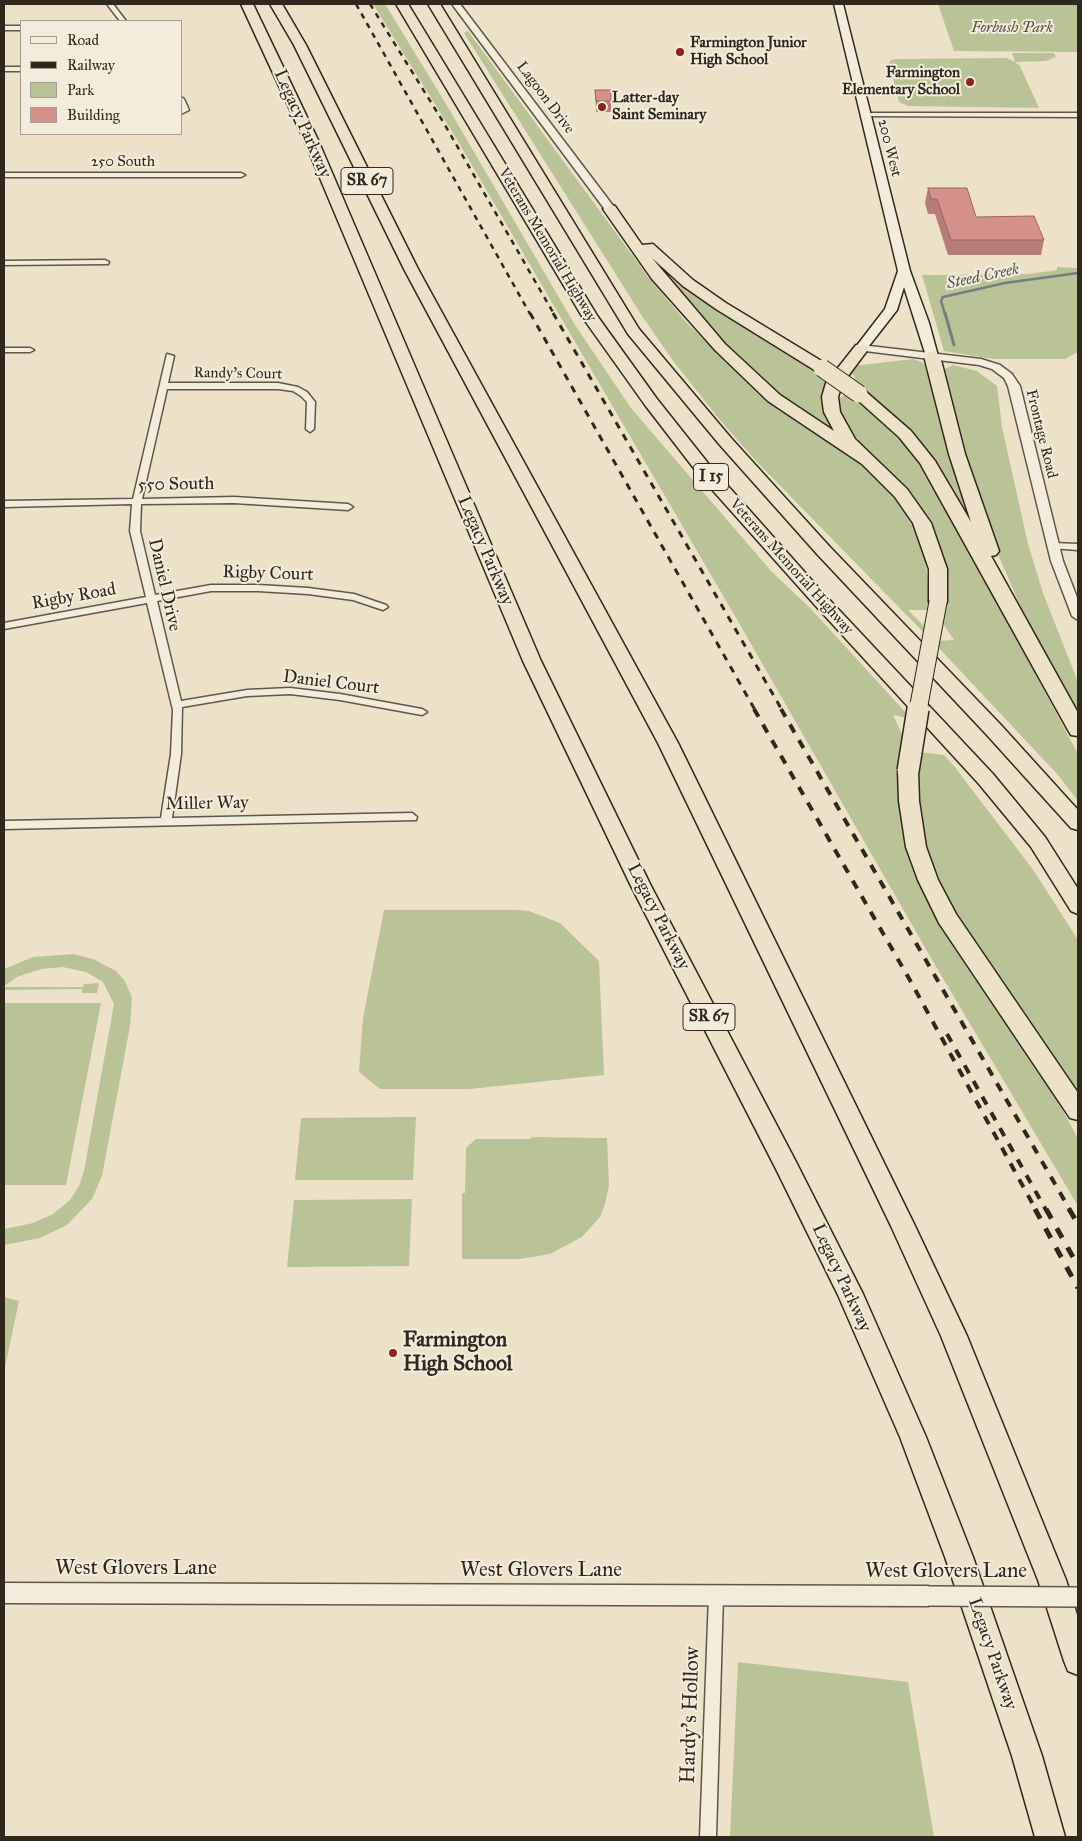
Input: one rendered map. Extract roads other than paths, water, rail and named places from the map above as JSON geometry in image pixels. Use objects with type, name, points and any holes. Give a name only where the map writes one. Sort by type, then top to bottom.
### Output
[{"type":"highway","name":"Legacy Parkway","points":[[247,4],[311,140],[532,660],[636,876],[787,1167],[850,1294],[913,1437],[960,1557],[1027,1756],[1050,1837]]},
{"type":"highway","points":[[276,4],[300,45]]},
{"type":"highway","points":[[286,4],[300,45]]},
{"type":"highway","name":"Veterans Memorial Highway","points":[[402,4],[591,318],[650,402],[705,471],[813,592],[986,779],[1038,842],[1078,906]]},
{"type":"highway","name":"Veterans Memorial Highway","points":[[434,4],[633,331],[725,441],[823,550],[993,729],[1078,823]]},
{"type":"highway","name":"Legacy Parkway","points":[[300,45],[411,269],[668,743],[898,1217],[954,1336],[993,1429],[1052,1580],[1078,1661]]},
{"type":"highway","points":[[610,210],[688,283],[822,368],[859,394],[905,434],[943,486],[1078,730]]},
{"type":"highway","points":[[610,210],[657,276],[720,348],[774,398],[867,460]]},
{"type":"highway","points":[[861,348],[839,375],[830,397],[832,412],[838,426],[848,441],[901,493],[922,523],[938,569],[938,602],[910,747],[908,771],[909,801],[916,846],[928,880],[947,918],[1078,1111]]},
{"type":"highway","points":[[932,356],[956,454],[1008,606]]},
{"type":"main road","name":"200 West","points":[[838,4],[904,271],[923,323],[932,356]]},
{"type":"main road","points":[[861,348],[891,310],[904,271]]},
{"type":"street","points":[[110,4],[122,20]]},
{"type":"street","name":"Lagoon Drive","points":[[456,4],[610,210]]},
{"type":"street","points":[[4,28],[20,28]]},
{"type":"street","points":[[4,70],[20,69]]},
{"type":"street","points":[[182,101],[186,110],[182,112]]},
{"type":"street","points":[[865,115],[1078,115]]},
{"type":"street","name":"250 South","points":[[4,176],[241,175]]},
{"type":"street","points":[[4,263],[105,262]]},
{"type":"street","name":"Frontage Road","points":[[861,348],[989,364],[1004,372],[1011,381],[1053,546],[1078,616]]},
{"type":"street","points":[[4,350],[30,350]]},
{"type":"street","name":"Daniel Drive","points":[[166,822],[179,728],[176,705],[135,531],[137,502],[170,356]]},
{"type":"street","name":"Randy's Court","points":[[163,386],[278,386],[295,389],[304,394],[311,402],[310,429]]},
{"type":"street","name":"550 South","points":[[4,504],[234,500],[348,507]]},
{"type":"street","points":[[1053,546],[1078,547]]},
{"type":"street","name":"Rigby Court","points":[[150,599],[211,588],[258,588],[354,597],[383,607]]},
{"type":"street","name":"Rigby Road","points":[[4,626],[150,599]]},
{"type":"street","name":"Daniel Court","points":[[176,705],[247,693],[290,691],[340,697],[422,712]]},
{"type":"street","name":"Miller Way","points":[[4,824],[412,817]]},
{"type":"street","name":"West Glovers Lane","points":[[4,1592],[1078,1597]]},
{"type":"street","name":"Hardy's Hollow","points":[[708,1837],[716,1595]]},
{"type":"waterway","name":"Steed Creek","points":[[945,314],[941,301],[943,297],[1005,283],[1078,273]]},
{"type":"waterway","name":"Steed Creek","points":[[945,313],[954,345]]},
{"type":"railway","points":[[356,4],[530,314]]},
{"type":"railway","points":[[370,4],[442,120],[554,314]]},
{"type":"railway","points":[[530,313],[755,710]]},
{"type":"railway","points":[[553,313],[782,710]]},
{"type":"railway","points":[[754,709],[911,982],[1036,1210]]},
{"type":"railway","points":[[781,709],[1070,1210]]},
{"type":"railway","points":[[947,1034],[1046,1210]]},
{"type":"railway","points":[[1035,1209],[1078,1288]]},
{"type":"railway","points":[[1046,1209],[1078,1266]]},
{"type":"railway","points":[[1069,1209],[1078,1224]]},
{"type":"place","name":"Farmington Junior High School","points":[[680,52]]},
{"type":"place","name":"Farmington Elementary School","points":[[970,82]]},
{"type":"place","name":"Latter-day Saint Seminary","points":[[602,107]]},
{"type":"place","name":"Farmington High School","points":[[393,1353]]},
{"type":"park label","name":"Forbush Park","points":[[1012,28]]}]
